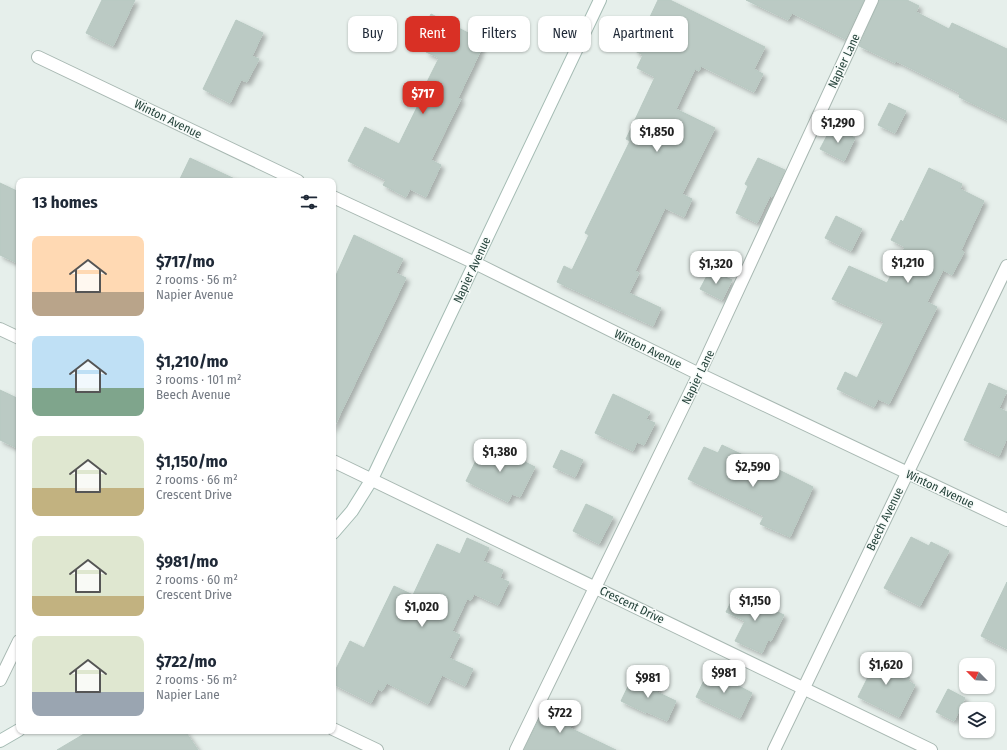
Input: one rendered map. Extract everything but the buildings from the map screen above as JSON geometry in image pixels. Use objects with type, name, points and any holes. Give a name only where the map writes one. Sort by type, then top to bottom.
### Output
[{"type":"street","name":"Napier Avenue","points":[[336,530],[352,511],[372,479],[600,0]]},
{"type":"street","name":"Napier Lane","points":[[516,750],[700,374],[872,0]]},
{"type":"street","name":"Winton Avenue","points":[[38,57],[292,178]]},
{"type":"street","name":"Winton Avenue","points":[[336,198],[475,263],[700,374],[1007,520]]},
{"type":"street","name":"Beech Avenue","points":[[774,750],[1007,266]]},
{"type":"street","points":[[0,329],[16,337]]},
{"type":"street","name":"Crescent Drive","points":[[336,462],[931,750]]},
{"type":"street","points":[[0,680],[16,648]]},
{"type":"street","points":[[336,730],[377,750]]},
{"type":"street","points":[[0,741],[16,732]]}]
